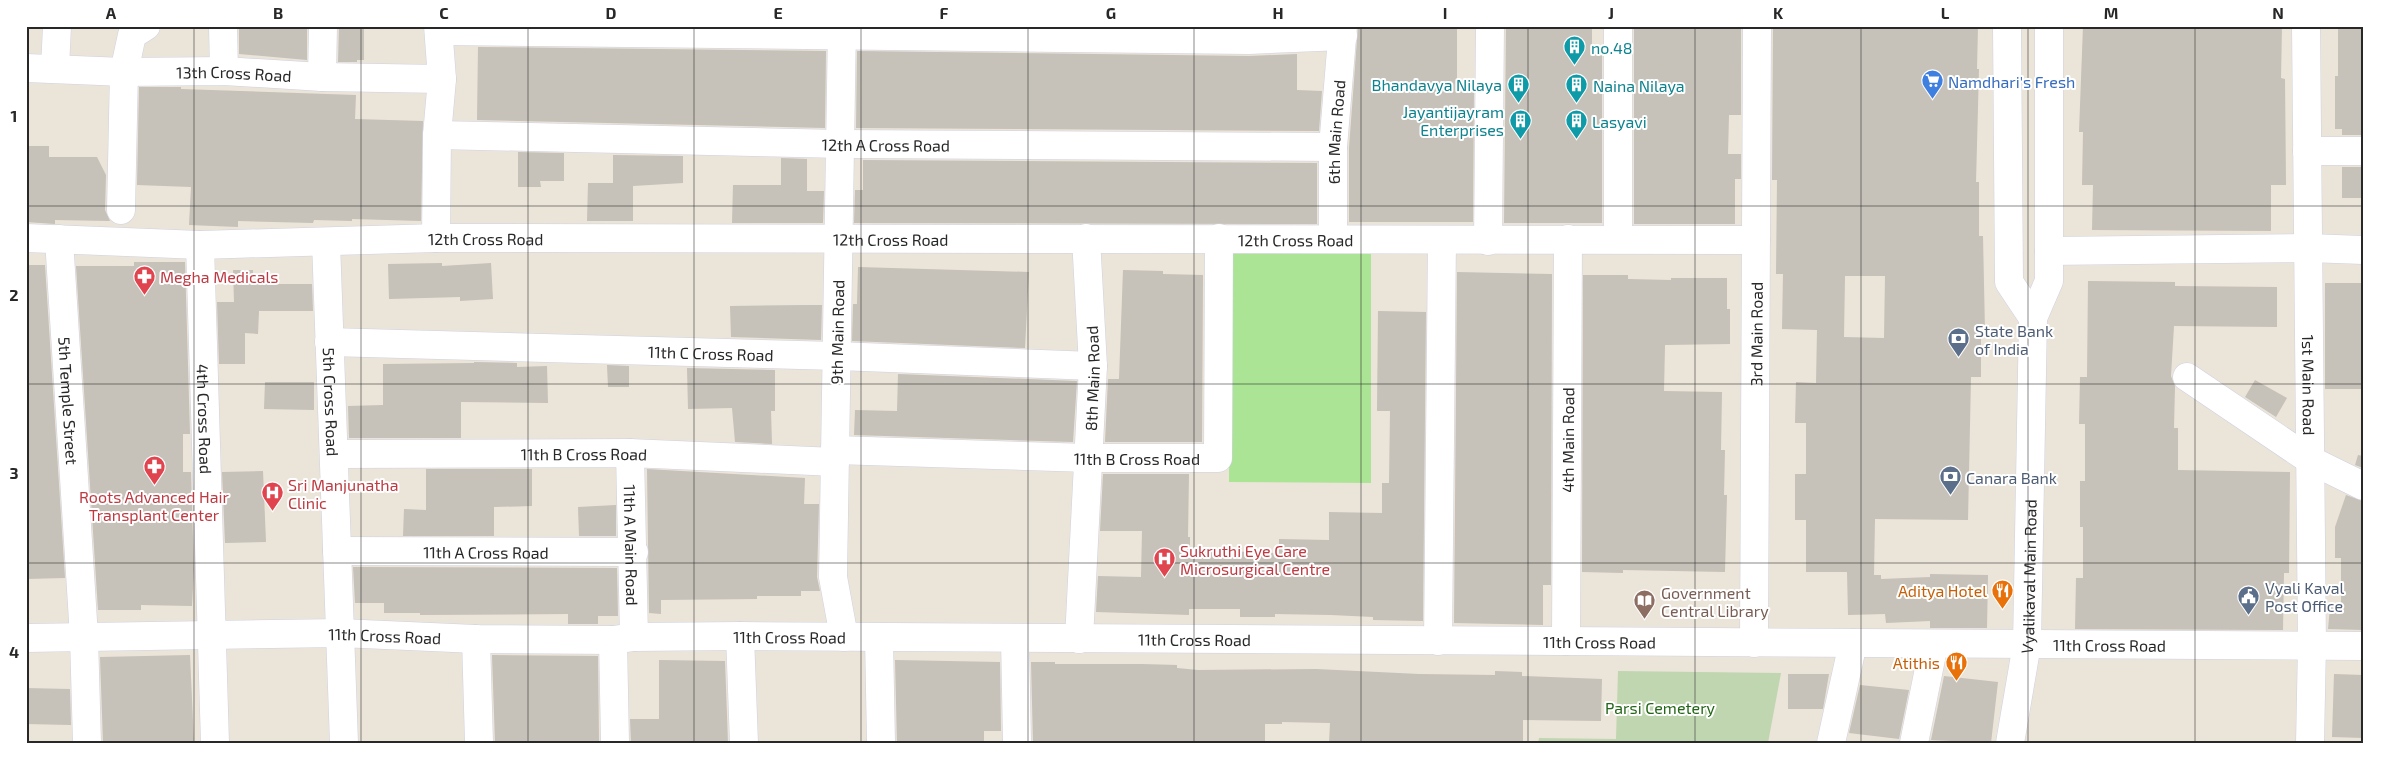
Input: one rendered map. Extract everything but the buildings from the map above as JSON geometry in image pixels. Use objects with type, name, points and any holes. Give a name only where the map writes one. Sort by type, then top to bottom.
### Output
[{"type":"street","points":[[121,210],[124,72],[132,35],[146,26]]},
{"type":"street","points":[[223,26],[224,71]]},
{"type":"street","points":[[322,77],[323,26]]},
{"type":"street","points":[[1488,241],[1490,26]]},
{"type":"street","points":[[1618,26],[1618,239]]},
{"type":"street","name":"3rd Main Road","points":[[1754,643],[1757,26]]},
{"type":"street","points":[[2007,26],[2009,282],[2033,318]]},
{"type":"street","name":"Vyalikaval Main Road","points":[[2010,743],[2027,644],[2033,318],[2049,280],[2049,26]]},
{"type":"street","name":"1st Main Road","points":[[2306,26],[2312,645],[2310,743]]},
{"type":"street","points":[[55,68],[58,29]]},
{"type":"street","points":[[436,238],[437,135],[442,79],[439,29],[1249,33],[1343,31]]},
{"type":"street","name":"9th Main Road","points":[[842,31],[833,577],[844,637]]},
{"type":"street","name":"6th Main Road","points":[[1333,238],[1333,147],[1343,31]]},
{"type":"street","name":"13th Cross Road","points":[[26,68],[124,72],[224,71],[322,77],[442,79]]},
{"type":"street","name":"12th A Cross Road","points":[[437,135],[840,144],[1333,147]]},
{"type":"street","points":[[2307,151],[2363,151]]},
{"type":"street","name":"12th Cross Road","points":[[26,238],[200,245],[436,238],[1756,240]]},
{"type":"street","name":"8th Main Road","points":[[1079,639],[1093,366],[1086,238]]},
{"type":"street","name":"11th B Cross Road","points":[[334,454],[630,453],[1218,458],[1220,238]]},
{"type":"street","name":"5th Temple Street","points":[[58,239],[84,637],[87,743]]},
{"type":"street","name":"4th Main Road","points":[[1566,642],[1568,239]]},
{"type":"street","points":[[1438,641],[1442,240]]},
{"type":"street","name":"5th Cross Road","points":[[326,242],[344,743]]},
{"type":"street","name":"4th Cross Road","points":[[200,245],[215,743]]},
{"type":"street","points":[[2049,251],[2308,248],[2363,250]]},
{"type":"street","name":"11th C Cross Road","points":[[329,342],[837,356],[1093,366]]},
{"type":"street","points":[[2187,377],[2310,460],[2363,486]]},
{"type":"street","name":"11th A Main Road","points":[[615,743],[623,638],[634,552],[630,453]]},
{"type":"street","name":"11th A Cross Road","points":[[337,551],[634,552]]},
{"type":"street","name":"11th Cross Road","points":[[26,638],[340,633],[476,639],[740,636],[2363,646]]},
{"type":"street","points":[[740,636],[744,743]]},
{"type":"street","points":[[879,638],[881,743]]},
{"type":"street","points":[[476,639],[479,743]]},
{"type":"street","points":[[1015,639],[1016,743]]},
{"type":"street","points":[[1832,743],[1853,643]]},
{"type":"street","points":[[1914,743],[1934,644]]},
{"type":"green space","points":[[1230,247],[1371,247],[1371,483],[1229,482]]},
{"type":"green space","name":"Parsi Cemetery","points":[[1618,671],[1781,673],[1768,743],[1538,743],[1539,738],[1616,739]]},
{"type":"place","name":"no.48","points":[[1575,66]]},
{"type":"place","name":"Namdhari's Fresh","points":[[1932,100]]},
{"type":"place","name":"Bhandavya Nilaya","points":[[1518,103]]},
{"type":"place","name":"Naina Nilaya","points":[[1577,104]]},
{"type":"place","name":"Jayantijayram Enterprises","points":[[1520,139]]},
{"type":"place","name":"Lasyavi","points":[[1576,140]]},
{"type":"place","name":"Megha Medicals","points":[[144,295]]},
{"type":"place","name":"State Bank of India","points":[[1959,358]]},
{"type":"place","name":"Roots Advanced Hair Transplant Center","points":[[154,486]]},
{"type":"place","name":"Canara Bank","points":[[1950,496]]},
{"type":"place","name":"Sri Manjunatha Clinic","points":[[272,512]]},
{"type":"place","name":"Sukruthi Eye Care Microsurgical Centre","points":[[1164,578]]},
{"type":"place","name":"Aditya Hotel","points":[[2003,609]]},
{"type":"place","name":"Vyali Kaval Post Office","points":[[2249,615]]},
{"type":"place","name":"Government Central Library","points":[[1645,620]]},
{"type":"place","name":"Atithis","points":[[1956,681]]}]
